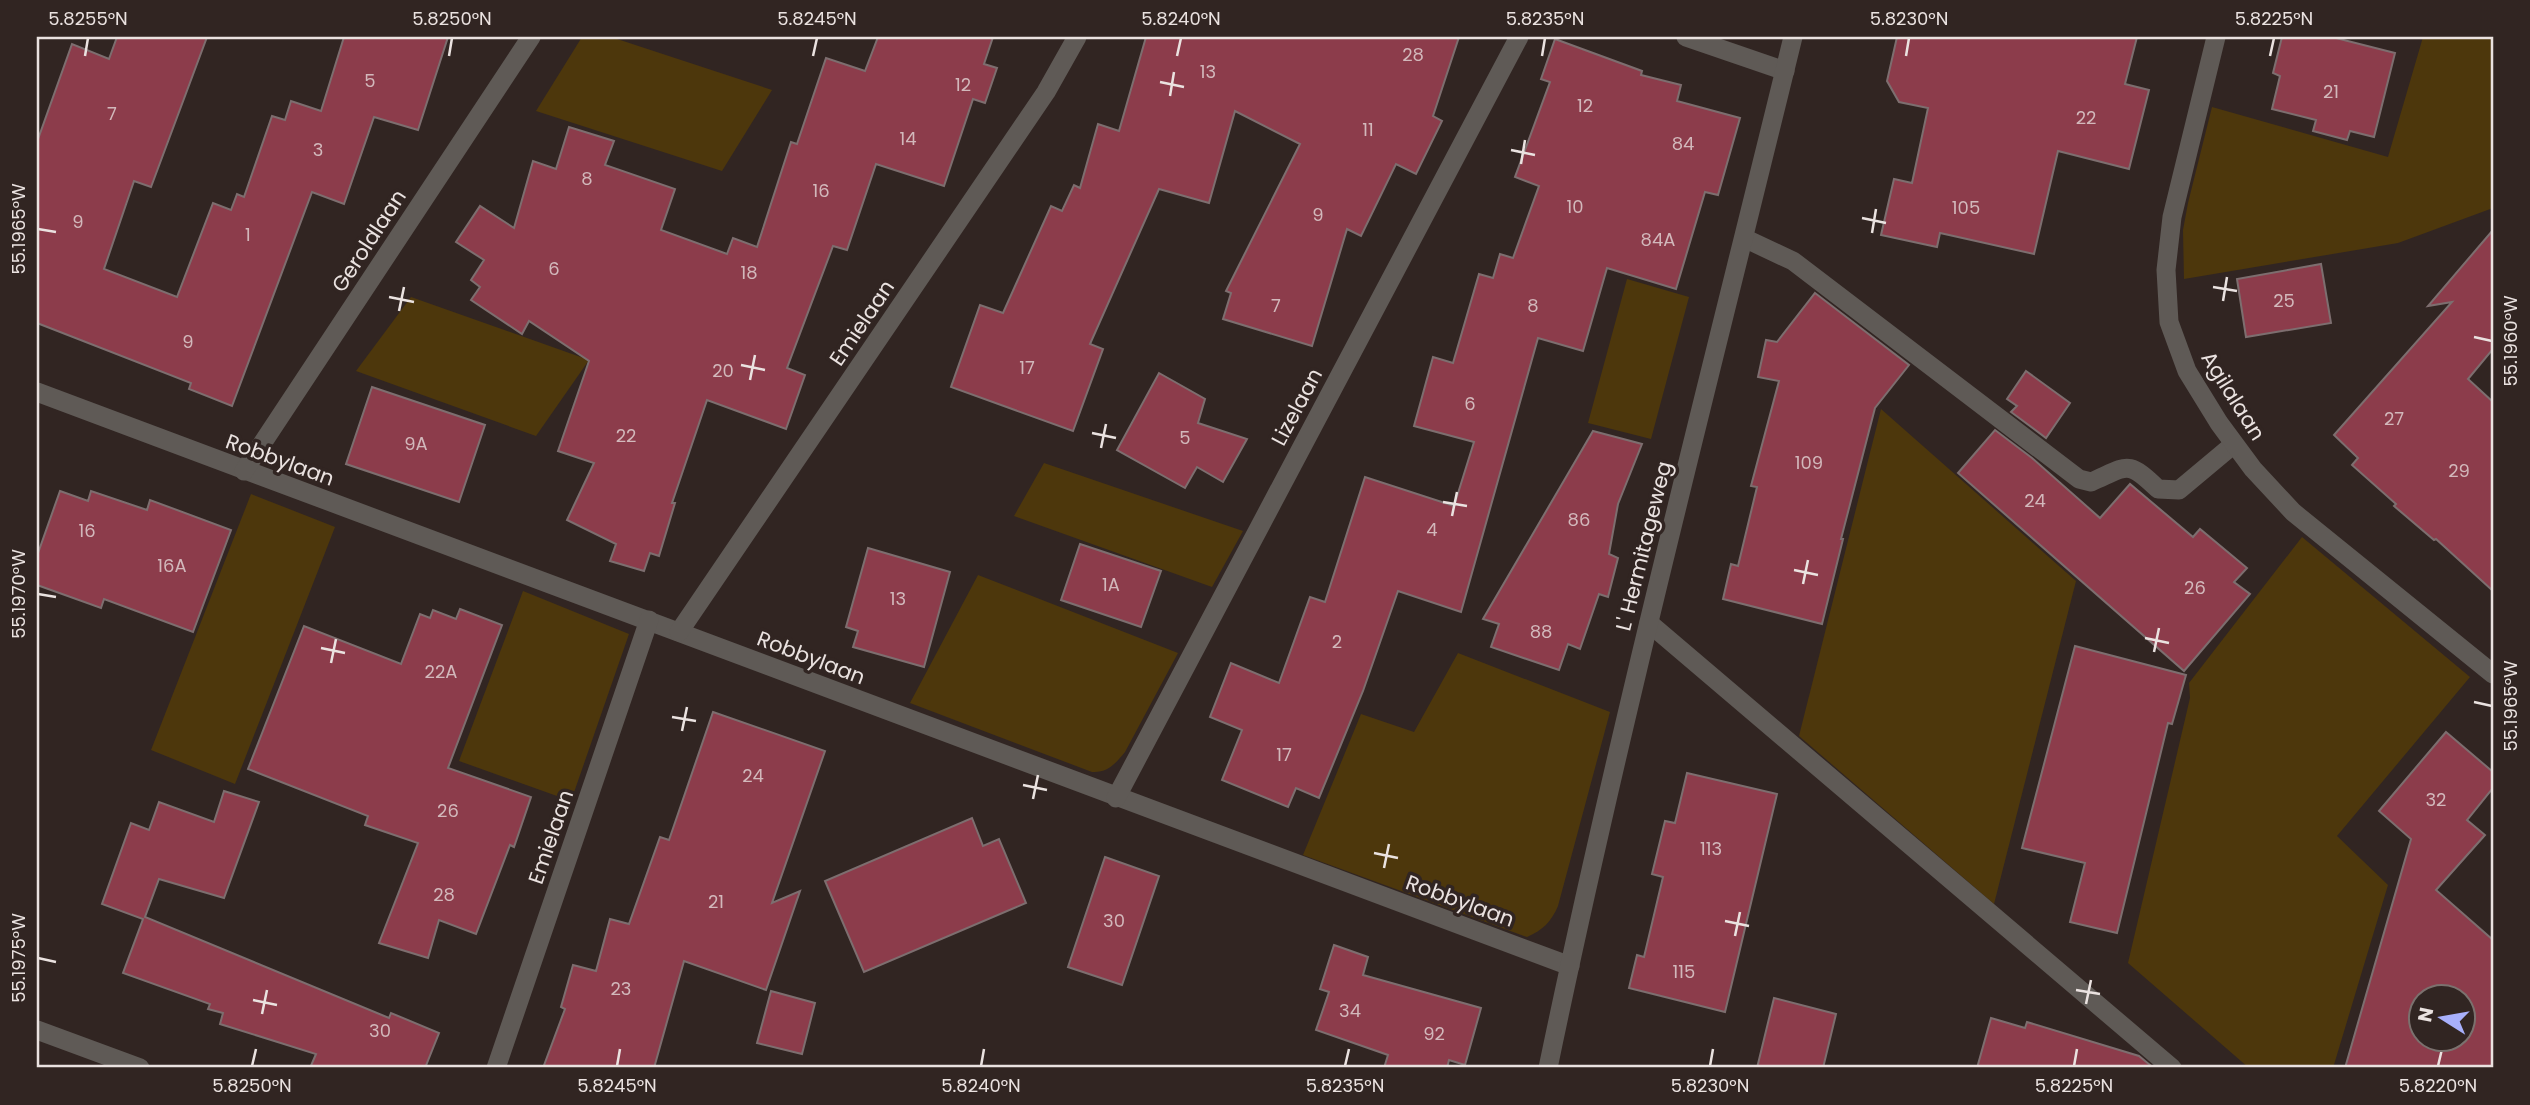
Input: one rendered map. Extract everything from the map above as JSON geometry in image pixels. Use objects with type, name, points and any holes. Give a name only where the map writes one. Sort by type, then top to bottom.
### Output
[{"type":"street","name":"Geroldlaan","points":[[244,471],[531,37]]},
{"type":"street","name":"Emielaan","points":[[679,632],[1046,92],[1077,37]]},
{"type":"street","name":"Lizelaan","points":[[1116,798],[1519,37]]},
{"type":"street","points":[[1686,37],[1785,71]]},
{"type":"street","name":"L' Hermitageweg","points":[[1548,1068],[1648,623],[1793,37]]},
{"type":"street","name":"Agilalaan","points":[[2216,37],[2172,217],[2166,270],[2169,322],[2187,371],[2234,444],[2293,512],[2489,664]]},
{"type":"street","points":[[1744,238],[1793,261],[2079,479],[2091,482],[2117,469],[2127,468],[2137,470],[2158,489],[2179,490],[2234,444]]},
{"type":"street","name":"Robbylaan","points":[[37,392],[1570,966]]},
{"type":"street","name":"Emielaan","points":[[496,1068],[649,620]]},
{"type":"street","points":[[1648,623],[2172,1068]]},
{"type":"street","points":[[37,1030],[140,1068]]},
{"type":"shaded area","points":[[582,37],[611,37],[772,90],[722,171],[536,111]]},
{"type":"shaded area","points":[[2423,37],[2493,37],[2493,208],[2398,243],[2184,279],[2183,230],[2212,107],[2388,157]]},
{"type":"shaded area","points":[[1627,279],[1689,297],[1651,439],[1588,423]]},
{"type":"shaded area","points":[[411,297],[589,360],[536,436],[356,371]]},
{"type":"shaded area","points":[[1881,409],[2076,581],[1994,904],[1799,736]]},
{"type":"shaded area","points":[[1044,463],[1243,531],[1212,587],[1014,516]]},
{"type":"shaded area","points":[[251,494],[335,527],[235,784],[151,750]]},
{"type":"shaded area","points":[[2302,537],[2470,677],[2337,836],[2388,885],[2333,1068],[2249,1068],[2128,963],[2190,698],[2189,683]]},
{"type":"shaded area","points":[[978,575],[1178,653],[1125,752],[1111,767],[1092,772],[910,703]]},
{"type":"shaded area","points":[[523,591],[629,634],[571,801],[459,761]]},
{"type":"shaded area","points":[[1458,653],[1610,712],[1558,906],[1546,925],[1527,937],[1303,855],[1361,714],[1414,732]]},
{"type":"building","points":[[117,37],[207,37],[151,187],[134,181],[104,269],[177,297],[213,203],[231,210],[237,194],[244,197],[272,116],[285,120],[291,101],[321,111],[344,37],[448,37],[418,130],[374,117],[344,204],[312,192],[232,406],[189,389],[191,383],[37,323],[37,142],[72,44],[109,59]]},
{"type":"building","points":[[878,37],[993,37],[984,64],[997,68],[985,103],[973,99],[944,186],[876,164],[847,250],[833,246],[787,368],[805,375],[786,429],[707,400],[672,503],[675,503],[659,556],[650,553],[644,571],[610,561],[616,544],[567,520],[594,463],[558,451],[589,361],[529,321],[522,334],[471,300],[480,287],[471,280],[484,260],[456,242],[480,206],[514,228],[533,161],[556,169],[569,127],[614,141],[605,165],[675,189],[661,230],[727,254],[733,238],[757,247],[791,142],[797,144],[826,58],[865,71]]},
{"type":"building","points":[[1146,37],[1459,37],[1433,116],[1442,121],[1416,174],[1396,164],[1361,236],[1347,229],[1312,346],[1223,319],[1231,293],[1226,291],[1300,144],[1235,111],[1209,203],[1159,189],[1090,344],[1103,349],[1073,431],[951,387],[980,305],[1003,313],[1051,206],[1062,211],[1074,185],[1080,188],[1098,124],[1119,131]]},
{"type":"building","points":[[1897,37],[2137,37],[2125,84],[2149,90],[2129,169],[2058,151],[2034,254],[1940,233],[1937,247],[1881,235],[1894,179],[1912,183],[1928,108],[1899,102],[1887,81]]},
{"type":"building","points":[[2282,37],[2332,37],[2395,53],[2374,137],[2350,131],[2347,140],[2313,131],[2316,120],[2272,109],[2280,76],[2273,73]]},
{"type":"building","points":[[1555,39],[1642,71],[1641,75],[1681,85],[1677,101],[1740,118],[1718,195],[1705,192],[1676,289],[1607,268],[1583,351],[1538,338],[1461,612],[1398,591],[1363,691],[1319,798],[1296,788],[1288,807],[1222,780],[1242,730],[1210,717],[1231,663],[1279,683],[1310,597],[1325,602],[1365,477],[1454,506],[1474,442],[1414,426],[1433,357],[1453,363],[1479,274],[1493,278],[1500,254],[1513,258],[1539,186],[1515,177],[1550,82],[1541,79]]},
{"type":"building","points":[[2493,230],[2493,349],[2468,379],[2493,402],[2493,591],[2436,539],[2394,506],[2396,504],[2352,465],[2358,458],[2334,435],[2452,302],[2428,306]]},
{"type":"building","points":[[2321,264],[2331,323],[2246,337],[2237,279]]},
{"type":"building","points":[[1815,293],[1909,365],[1875,408],[1822,624],[1723,599],[1731,564],[1738,566],[1757,487],[1751,486],[1779,381],[1758,377],[1766,340],[1777,342]]},
{"type":"building","points":[[2026,371],[2070,403],[2046,438],[2011,412],[2017,406],[2007,399]]},
{"type":"building","points":[[1159,373],[1205,399],[1198,423],[1247,439],[1223,482],[1197,467],[1185,488],[1117,450]]},
{"type":"building","points":[[372,387],[485,425],[459,502],[346,464]]},
{"type":"building","points":[[1995,430],[2032,458],[2100,518],[2130,484],[2193,537],[2200,529],[2247,568],[2234,582],[2250,594],[2184,671],[1958,473]]},
{"type":"building","points":[[1593,431],[1642,444],[1618,504],[1609,554],[1618,558],[1608,597],[1599,594],[1580,649],[1568,644],[1559,670],[1491,647],[1499,624],[1483,619]]},
{"type":"building","points":[[60,491],[88,501],[91,491],[147,510],[150,500],[231,530],[193,632],[104,599],[101,608],[37,585],[37,556]]},
{"type":"building","points":[[1080,544],[1161,571],[1141,627],[1061,600]]},
{"type":"building","points":[[868,548],[950,572],[924,667],[853,647],[858,631],[846,627]]},
{"type":"building","points":[[460,609],[502,625],[448,768],[531,797],[514,847],[510,845],[476,934],[439,920],[428,958],[379,943],[418,843],[365,825],[368,816],[248,769],[304,626],[401,664],[420,614],[430,618],[433,610],[456,619]]},
{"type":"building","points":[[2075,646],[2186,675],[2172,724],[2168,723],[2117,933],[2070,922],[2085,863],[2022,848]]},
{"type":"building","points":[[713,712],[825,751],[772,903],[800,891],[766,990],[684,961],[654,1068],[543,1068],[565,1009],[561,1007],[573,965],[596,971],[610,919],[629,924],[660,837],[669,840]]},
{"type":"building","points":[[2446,732],[2493,772],[2493,788],[2467,820],[2485,835],[2436,890],[2493,940],[2493,1068],[2345,1068],[2411,839],[2379,811]]},
{"type":"building","points":[[1687,773],[1777,794],[1725,1012],[1629,988],[1637,955],[1644,957],[1663,877],[1652,874],[1665,821],[1675,823]]},
{"type":"building","points":[[224,791],[259,802],[224,898],[159,879],[145,917],[389,1018],[391,1013],[439,1033],[425,1068],[310,1068],[316,1054],[220,1024],[223,1013],[208,1009],[210,1004],[123,973],[143,919],[102,904],[131,823],[149,830],[159,802],[214,822]]},
{"type":"building","points":[[972,818],[983,846],[999,839],[1026,903],[864,972],[825,881]]},
{"type":"building","points":[[1105,857],[1159,876],[1122,985],[1068,967]]},
{"type":"building","points":[[1334,945],[1368,957],[1363,975],[1481,1008],[1465,1065],[1449,1060],[1447,1068],[1384,1068],[1388,1055],[1316,1030],[1329,992],[1320,989]]},
{"type":"building","points":[[771,991],[815,1003],[802,1054],[757,1043]]},
{"type":"building","points":[[1774,998],[1836,1014],[1823,1068],[1757,1068]]},
{"type":"building","points":[[1991,1018],[2025,1028],[2027,1022],[2139,1056],[2150,1065],[2149,1068],[1977,1068]]}]
